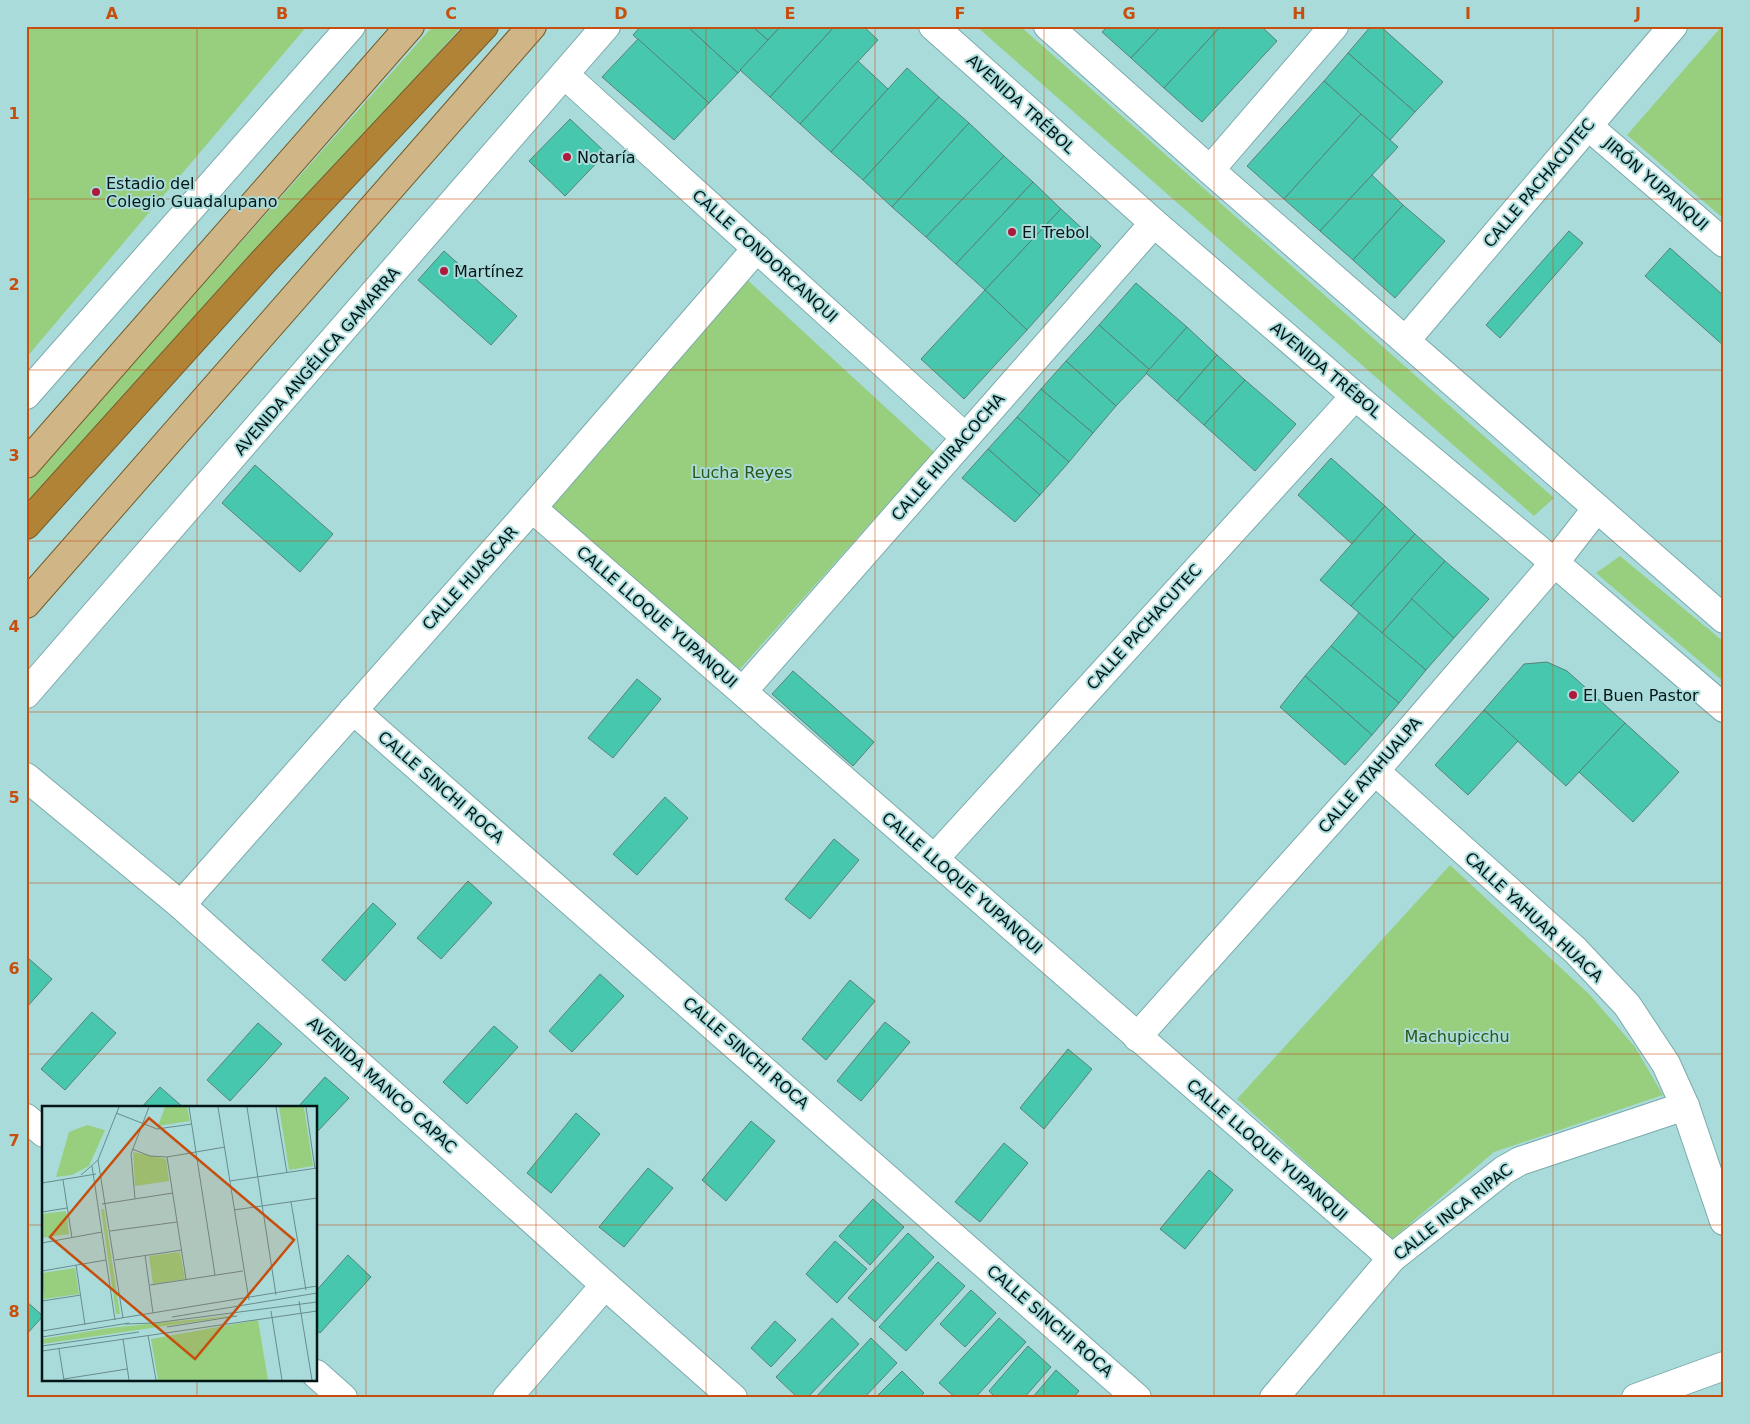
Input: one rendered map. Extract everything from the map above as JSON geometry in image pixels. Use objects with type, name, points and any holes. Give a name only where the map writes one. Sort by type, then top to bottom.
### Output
[{"type":"highway","points":[[26,525],[264,262],[484,26]]},
{"type":"main road","points":[[26,464],[410,26]]},
{"type":"main road","points":[[26,604],[532,26]]},
{"type":"street","points":[[26,395],[351,26]]},
{"type":"street","name":"AVENIDA ANGÉLICA GAMARRA","points":[[26,694],[606,26]]},
{"type":"street","name":"AVENIDA TRÉBOL","points":[[933,26],[1154,223],[1355,396],[1555,562],[1724,708]]},
{"type":"street","points":[[1048,26],[1724,619]]},
{"type":"street","points":[[1210,170],[1334,26]]},
{"type":"street","name":"CALLE PACHACUTEC","points":[[1406,340],[1673,26]]},
{"type":"street","name":"CALLE CONDORCANQUI","points":[[565,75],[965,437]]},
{"type":"street","name":"JIRÓN YUPANQUI","points":[[1588,126],[1724,243]]},
{"type":"street","name":"CALLE HUIRACOCHA","points":[[743,691],[1154,223]]},
{"type":"street","name":"CALLE HUASCAR","points":[[181,906],[532,508],[757,248]]},
{"type":"street","name":"CALLE PACHACUTEC","points":[[934,859],[1355,396]]},
{"type":"street","name":"CALLE LLOQUE YUPANQUI","points":[[532,508],[1392,1258]]},
{"type":"street","name":"CALLE ATAHUALPA","points":[[1138,1037],[1375,771],[1555,562],[1597,508]]},
{"type":"street","name":"CALLE SINCHI ROCA","points":[[353,710],[1138,1398]]},
{"type":"street","name":"CALLE YAHUAR HUACA","points":[[1375,771],[1576,950],[1620,998],[1666,1064],[1685,1106],[1724,1221]]},
{"type":"street","name":"AVENIDA MANCO CAPAC","points":[[26,777],[181,906],[733,1398]]},
{"type":"street","name":"CALLE INCA RIPAC","points":[[1274,1398],[1392,1258],[1504,1170],[1520,1161],[1685,1106]]},
{"type":"street","points":[[26,1118],[42,1131]]},
{"type":"street","points":[[507,1398],[605,1285]]},
{"type":"street","points":[[1636,1398],[1724,1366]]},
{"type":"street","points":[[318,1376],[343,1398]]},
{"type":"green space","name":"Estadio del Colegio Guadalupano","points":[[26,26],[307,26],[26,358]]},
{"type":"green space","points":[[433,26],[462,26],[26,512],[26,484]]},
{"type":"green space","points":[[976,26],[1020,26],[1554,498],[1534,516]]},
{"type":"green space","points":[[1724,26],[1724,219],[1627,135]]},
{"type":"green space","name":"Lucha Reyes","points":[[743,276],[934,452],[739,670],[544,503]]},
{"type":"green space","points":[[1620,556],[1724,642],[1724,682],[1596,573]]},
{"type":"green space","name":"Machupicchu","points":[[1450,865],[1590,995],[1635,1047],[1663,1095],[1494,1152],[1391,1240],[1237,1099]]},
{"type":"building","points":[[641,26],[687,26],[738,73],[709,103],[633,35]]},
{"type":"building","points":[[687,26],[752,26],[768,40],[738,73]]},
{"type":"building","points":[[752,26],[781,26],[768,40]]},
{"type":"building","points":[[781,26],[835,26],[770,97],[740,70]]},
{"type":"building","points":[[835,26],[863,26],[878,40],[800,124],[770,97]]},
{"type":"building","points":[[1108,26],[1161,26],[1131,58],[1102,32]]},
{"type":"building","points":[[1161,26],[1221,26],[1164,88],[1131,58]]},
{"type":"building","points":[[1221,26],[1261,26],[1277,41],[1202,122],[1164,88]]},
{"type":"building","points":[[1371,26],[1380,26],[1443,82],[1415,112],[1348,53]]},
{"type":"building","points":[[638,39],[709,103],[674,140],[602,77]]},
{"type":"building","points":[[1348,53],[1415,112],[1390,140],[1324,81]]},
{"type":"building","points":[[858,61],[888,89],[831,152],[800,124]]},
{"type":"building","points":[[907,68],[939,97],[863,180],[831,152]]},
{"type":"building","points":[[1324,81],[1361,114],[1284,199],[1247,166]]},
{"type":"building","points":[[939,97],[969,123],[892,207],[863,180]]},
{"type":"building","points":[[1361,114],[1398,147],[1320,231],[1284,199]]},
{"type":"building","name":"Notaría","points":[[570,119],[606,153],[565,196],[529,161]]},
{"type":"building","points":[[969,123],[1004,156],[926,237],[892,207]]},
{"type":"building","points":[[1004,156],[1033,182],[956,264],[926,237]]},
{"type":"building","points":[[1372,175],[1403,205],[1353,260],[1320,231]]},
{"type":"building","points":[[1033,182],[1061,209],[985,290],[956,264]]},
{"type":"building","points":[[1403,205],[1445,241],[1395,298],[1353,260]]},
{"type":"building","points":[[1061,209],[1101,246],[1027,330],[985,290]]},
{"type":"building","points":[[1569,231],[1583,243],[1500,338],[1486,325]]},
{"type":"building","points":[[1670,248],[1724,296],[1724,346],[1645,276]]},
{"type":"building","points":[[444,251],[517,316],[491,345],[418,280]]},
{"type":"building","points":[[1136,283],[1187,327],[1150,370],[1099,325]]},
{"type":"building","points":[[985,290],[1027,330],[964,399],[921,359]]},
{"type":"building","points":[[1099,325],[1150,370],[1116,406],[1066,361]]},
{"type":"building","points":[[1187,327],[1217,355],[1177,401],[1146,373]]},
{"type":"building","points":[[1217,355],[1245,380],[1204,425],[1177,401]]},
{"type":"building","points":[[1066,361],[1116,406],[1093,433],[1041,389]]},
{"type":"building","points":[[1245,380],[1296,424],[1255,471],[1204,425]]},
{"type":"building","points":[[1041,389],[1093,433],[1069,462],[1017,417]]},
{"type":"building","points":[[1017,417],[1069,462],[1040,495],[988,449]]},
{"type":"building","points":[[988,449],[1040,495],[1015,522],[962,478]]},
{"type":"building","points":[[1331,458],[1385,506],[1352,544],[1298,495]]},
{"type":"building","points":[[255,465],[333,534],[300,572],[222,503]]},
{"type":"building","points":[[1385,506],[1415,534],[1351,606],[1320,580]]},
{"type":"building","points":[[1415,534],[1445,561],[1382,633],[1351,606]]},
{"type":"building","points":[[1445,561],[1489,599],[1454,638],[1411,599]]},
{"type":"building","points":[[1412,599],[1454,638],[1426,670],[1382,633]]},
{"type":"building","points":[[1359,613],[1426,670],[1399,703],[1331,646]]},
{"type":"building","points":[[1331,646],[1399,703],[1372,735],[1305,676]]},
{"type":"building","points":[[1547,662],[1567,671],[1625,723],[1566,786],[1484,710],[1524,664]]},
{"type":"building","points":[[793,671],[874,742],[853,766],[772,694]]},
{"type":"building","points":[[1305,676],[1372,735],[1345,765],[1280,707]]},
{"type":"building","points":[[637,679],[661,699],[613,758],[588,738]]},
{"type":"building","points":[[1484,710],[1518,741],[1468,795],[1435,765]]},
{"type":"building","points":[[1625,723],[1679,772],[1633,822],[1579,772]]},
{"type":"building","points":[[665,797],[688,818],[637,875],[613,854]]},
{"type":"building","points":[[834,839],[859,860],[810,919],[785,899]]},
{"type":"building","points":[[468,881],[492,903],[441,959],[417,938]]},
{"type":"building","points":[[373,903],[396,924],[345,981],[322,960]]},
{"type":"building","points":[[28,958],[52,979],[26,1008],[26,961]]},
{"type":"building","points":[[600,974],[624,996],[572,1052],[549,1031]]},
{"type":"building","points":[[850,980],[875,1001],[826,1060],[802,1039]]},
{"type":"building","points":[[92,1012],[116,1033],[65,1090],[41,1069]]},
{"type":"building","points":[[885,1022],[910,1042],[861,1101],[837,1081]]},
{"type":"building","points":[[258,1023],[282,1044],[230,1101],[207,1080]]},
{"type":"building","points":[[494,1026],[518,1047],[467,1104],[443,1082]]},
{"type":"building","points":[[1068,1049],[1092,1069],[1044,1129],[1020,1108]]},
{"type":"building","points":[[325,1077],[349,1098],[318,1131],[318,1106],[299,1106]]},
{"type":"building","points":[[160,1087],[182,1106],[143,1106]]},
{"type":"building","points":[[576,1113],[600,1134],[551,1193],[527,1173]]},
{"type":"building","points":[[751,1121],[775,1141],[726,1201],[702,1180]]},
{"type":"building","points":[[1004,1143],[1028,1163],[980,1222],[955,1202]]},
{"type":"building","points":[[648,1168],[673,1188],[624,1247],[599,1227]]},
{"type":"building","points":[[1209,1170],[1233,1190],[1185,1249],[1160,1229]]},
{"type":"building","points":[[873,1199],[904,1227],[870,1265],[839,1236]]},
{"type":"building","points":[[908,1233],[934,1257],[875,1322],[848,1298]]},
{"type":"building","points":[[835,1241],[867,1269],[837,1303],[806,1274]]},
{"type":"building","points":[[348,1255],[371,1277],[320,1333],[318,1332],[318,1289]]},
{"type":"building","points":[[938,1262],[965,1286],[906,1351],[879,1327]]},
{"type":"building","points":[[971,1290],[996,1313],[965,1347],[940,1324]]},
{"type":"building","points":[[26,1301],[42,1317],[26,1335]]},
{"type":"building","points":[[832,1318],[859,1344],[807,1398],[798,1398],[776,1377]]},
{"type":"building","points":[[999,1318],[1026,1342],[975,1398],[956,1398],[939,1383]]},
{"type":"building","points":[[775,1321],[796,1340],[771,1367],[751,1348]]},
{"type":"building","points":[[871,1338],[897,1363],[864,1398],[815,1398]]},
{"type":"building","points":[[1028,1346],[1051,1367],[1024,1398],[996,1398],[989,1391]]},
{"type":"building","points":[[1056,1370],[1079,1391],[1073,1398],[1032,1398]]},
{"type":"building","points":[[902,1371],[924,1393],[919,1398],[875,1398]]},
{"type":"place","name":"Notaría","points":[[567,157]]},
{"type":"place","name":"Estadio del Colegio Guadalupano","points":[[96,192]]},
{"type":"place","name":"El Trebol","points":[[1012,232]]},
{"type":"place","name":"Martínez","points":[[444,271]]},
{"type":"place","name":"El Buen Pastor","points":[[1573,695]]}]
